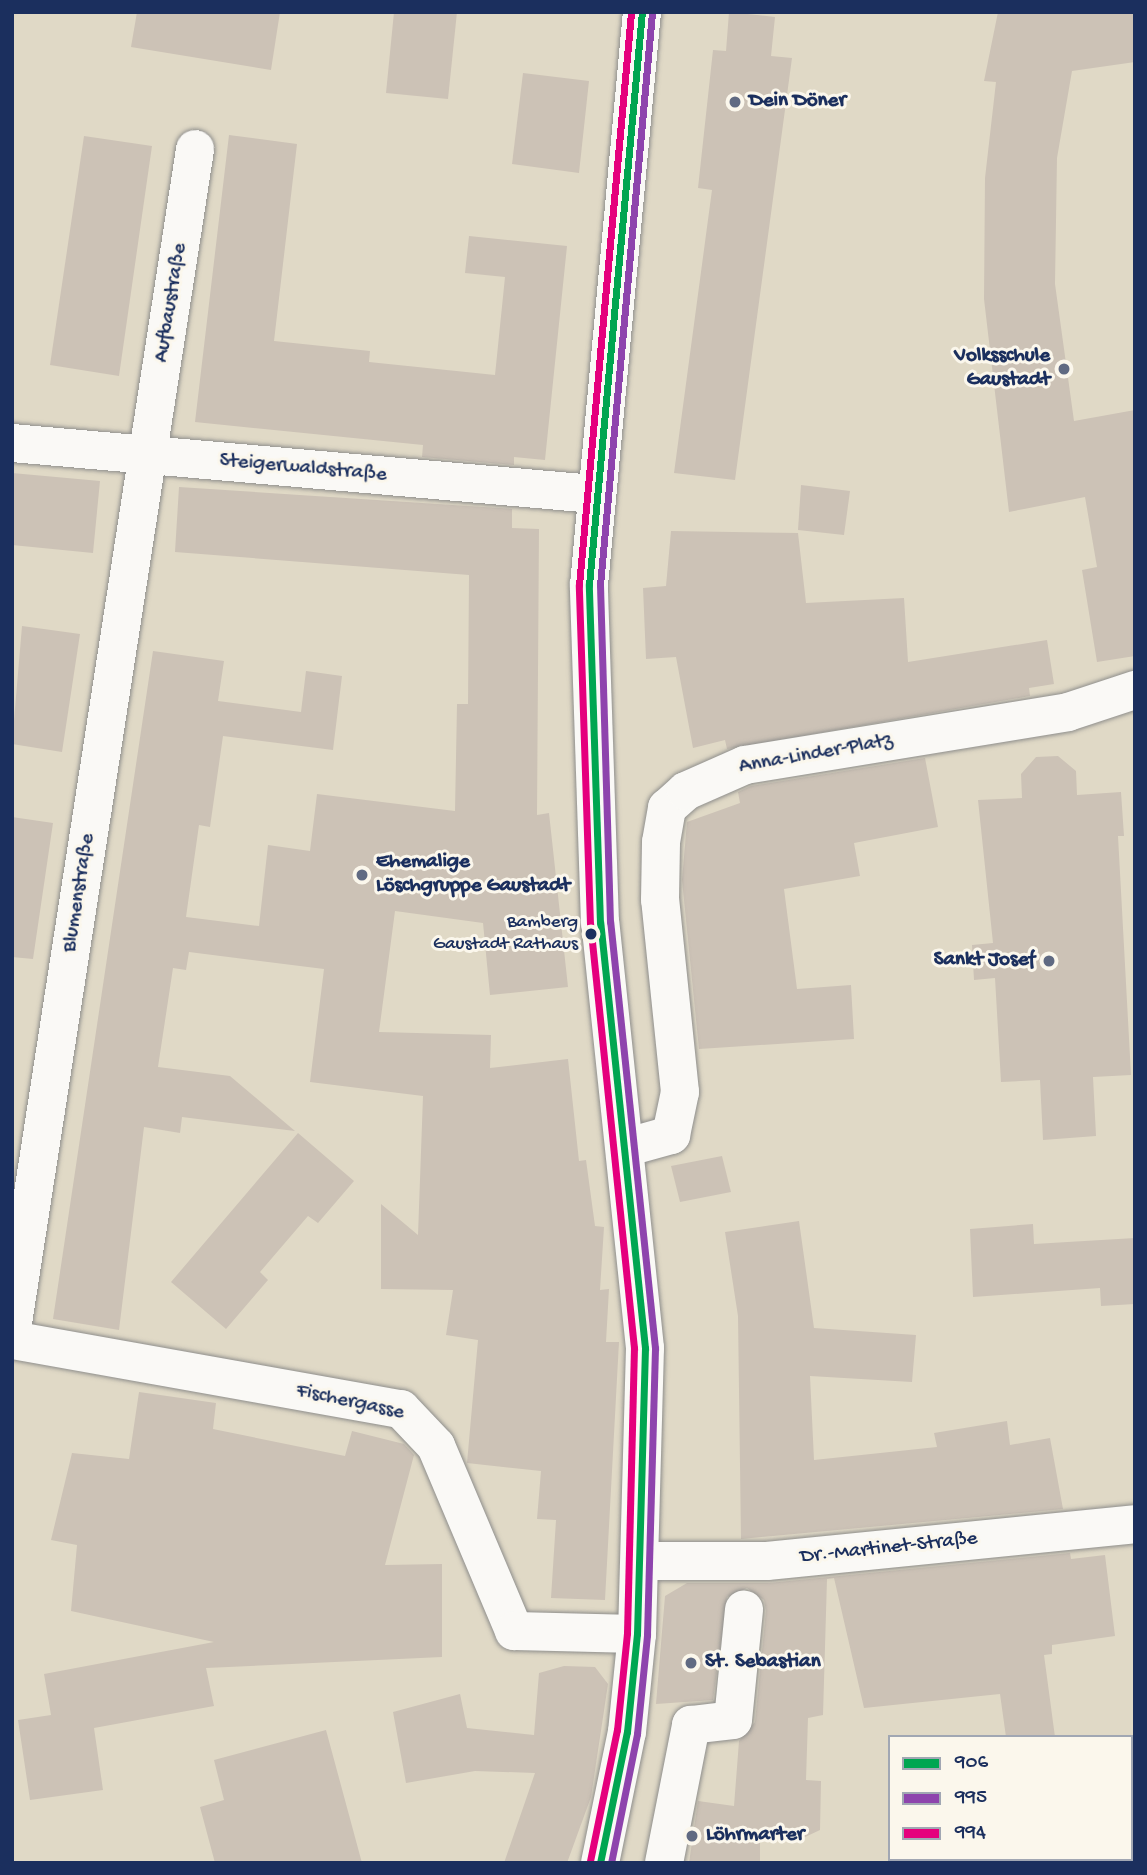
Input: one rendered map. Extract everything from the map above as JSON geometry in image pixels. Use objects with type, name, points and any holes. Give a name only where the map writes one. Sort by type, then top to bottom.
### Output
[{"type":"street","points":[[600,1863],[627,1732],[637,1634],[643,1561],[645,1348],[628,1147],[592,811],[594,494],[642,12]]},
{"type":"street","name":"Aufbaustraße","points":[[149,457],[195,149]]},
{"type":"street","name":"Steigerwaldstraße","points":[[12,443],[594,494]]},
{"type":"street","name":"Blumenstraße","points":[[12,1329],[149,457]]},
{"type":"street","name":"Anna-Linder-Platz","points":[[628,1147],[671,1135],[680,1092],[660,900],[661,842],[667,808],[686,791],[745,765],[1068,712],[1135,691]]},
{"type":"street","name":"Fischergasse","points":[[12,1340],[401,1409],[430,1437],[514,1631],[637,1634]]},
{"type":"street","name":"Dr.-Martinet-Straße","points":[[643,1561],[767,1561],[1135,1524]]},
{"type":"street","points":[[664,1863],[691,1725],[733,1720],[744,1610]]},
{"type":"building","points":[[137,12],[280,12],[271,70],[131,47]]},
{"type":"building","points":[[394,12],[457,12],[448,99],[386,93]]},
{"type":"building","points":[[729,12],[775,17],[771,56],[792,58],[735,480],[674,473],[712,190],[698,188],[713,50],[726,51]]},
{"type":"building","name":"Volksschule Gaustadt","points":[[998,12],[1135,12],[1135,62],[1072,71],[1057,158],[1055,284],[1074,421],[1135,410],[1135,656],[1097,662],[1082,570],[1097,567],[1085,497],[1009,512],[984,299],[985,178],[996,82],[984,81]]},
{"type":"building","points":[[523,73],[589,81],[579,173],[512,164]]},
{"type":"building","points":[[229,135],[297,144],[274,341],[370,351],[369,362],[495,375],[505,277],[465,273],[469,236],[567,246],[545,460],[514,457],[514,465],[422,457],[423,445],[195,422]]},
{"type":"building","points":[[84,136],[152,146],[119,376],[50,365]]},
{"type":"building","points":[[12,473],[100,481],[93,553],[12,545]]},
{"type":"building","points":[[801,485],[850,491],[844,535],[798,530]]},
{"type":"building","points":[[179,487],[512,509],[512,528],[539,529],[537,815],[549,813],[568,987],[490,995],[483,923],[395,911],[379,1032],[491,1035],[490,1068],[568,1059],[579,1161],[586,1160],[595,1226],[604,1227],[600,1290],[609,1289],[606,1342],[619,1342],[605,1600],[551,1598],[556,1520],[537,1519],[541,1471],[467,1463],[478,1340],[446,1335],[453,1290],[381,1289],[381,1204],[418,1235],[423,1096],[310,1082],[324,969],[189,952],[186,970],[173,968],[158,1067],[230,1076],[295,1131],[182,1117],[180,1133],[144,1127],[119,1330],[53,1319],[153,651],[224,661],[218,701],[301,712],[306,671],[342,676],[333,750],[223,736],[210,827],[199,825],[186,917],[259,926],[268,845],[310,851],[317,794],[455,811],[457,704],[468,704],[469,575],[175,552]]},
{"type":"building","points":[[671,531],[798,533],[806,603],[904,598],[908,662],[1047,640],[1054,684],[1029,688],[1030,696],[727,749],[725,740],[693,748],[676,657],[646,659],[643,588],[666,586]]},
{"type":"building","points":[[22,626],[80,634],[62,752],[12,744]]},
{"type":"building","name":"Sankt Josef","points":[[1058,756],[1076,771],[1077,795],[1121,792],[1124,836],[1118,836],[1131,1075],[1093,1077],[1096,1136],[1043,1140],[1040,1080],[1001,1082],[995,978],[974,980],[972,945],[993,943],[978,800],[1022,798],[1021,774],[1036,757]]},
{"type":"building","points":[[925,758],[938,827],[854,843],[860,876],[784,889],[797,989],[851,985],[854,1039],[699,1049],[682,880],[687,822],[740,803],[738,792],[751,786]]},
{"type":"building","points":[[12,817],[53,823],[33,959],[12,957]]},
{"type":"building","points":[[298,1133],[354,1181],[318,1223],[308,1216],[260,1272],[268,1280],[226,1329],[171,1282]]},
{"type":"building","points":[[722,1156],[731,1192],[680,1202],[671,1166]]},
{"type":"building","points":[[799,1221],[814,1328],[916,1335],[912,1382],[810,1376],[814,1460],[937,1447],[934,1433],[1007,1421],[1010,1445],[1050,1438],[1063,1509],[741,1539],[738,1316],[725,1232]]},
{"type":"building","points":[[1033,1224],[1034,1244],[1135,1238],[1135,1304],[1101,1306],[1100,1288],[973,1297],[970,1229]]},
{"type":"building","points":[[139,1392],[216,1403],[213,1429],[345,1456],[352,1431],[404,1444],[414,1455],[385,1565],[442,1564],[442,1657],[206,1668],[214,1706],[94,1728],[103,1790],[30,1800],[18,1720],[51,1715],[44,1674],[214,1642],[71,1611],[77,1545],[51,1540],[72,1453],[129,1459]]},
{"type":"building","points":[[1070,1553],[1071,1559],[1105,1555],[1115,1636],[1052,1645],[1052,1654],[1044,1655],[1055,1735],[1006,1735],[1000,1694],[864,1708],[834,1578],[827,1579],[823,1715],[808,1718],[806,1780],[821,1781],[820,1830],[803,1838],[760,1836],[760,1863],[689,1863],[698,1801],[734,1806],[739,1741],[755,1722],[766,1611],[764,1600],[747,1588],[727,1597],[713,1700],[656,1704],[665,1596],[687,1583],[769,1583]]},
{"type":"building","points":[[564,1666],[595,1667],[608,1684],[591,1797],[567,1863],[504,1863],[535,1773],[475,1771],[406,1783],[393,1712],[460,1694],[467,1728],[534,1735],[539,1673]]},
{"type":"building","points":[[326,1730],[362,1863],[215,1863],[200,1807],[224,1800],[214,1760]]},
{"type":"transit line","name":"994","points":[[590,1861],[617,1730],[627,1633],[634,1348],[590,924],[579,585],[631,12]]},
{"type":"transit line","name":"906","points":[[600,1863],[627,1732],[637,1634],[645,1348],[600,923],[589,585],[642,12]]},
{"type":"transit line","name":"995","points":[[611,1863],[637,1734],[647,1635],[655,1348],[610,922],[600,585],[652,13]]},
{"type":"place","name":"Dein Döner","points":[[735,102]]},
{"type":"place","name":"Volksschule Gaustadt","points":[[1064,369]]},
{"type":"place","name":"Ehemalige Löschgruppe Gaustadt","points":[[362,875]]},
{"type":"place","name":"Bamberg Gaustadt Rathaus","points":[[591,934]]},
{"type":"place","name":"Sankt Josef","points":[[1049,961]]},
{"type":"place","name":"St. Sebastian","points":[[691,1663]]},
{"type":"place","name":"Löhrmarter","points":[[692,1836]]}]
